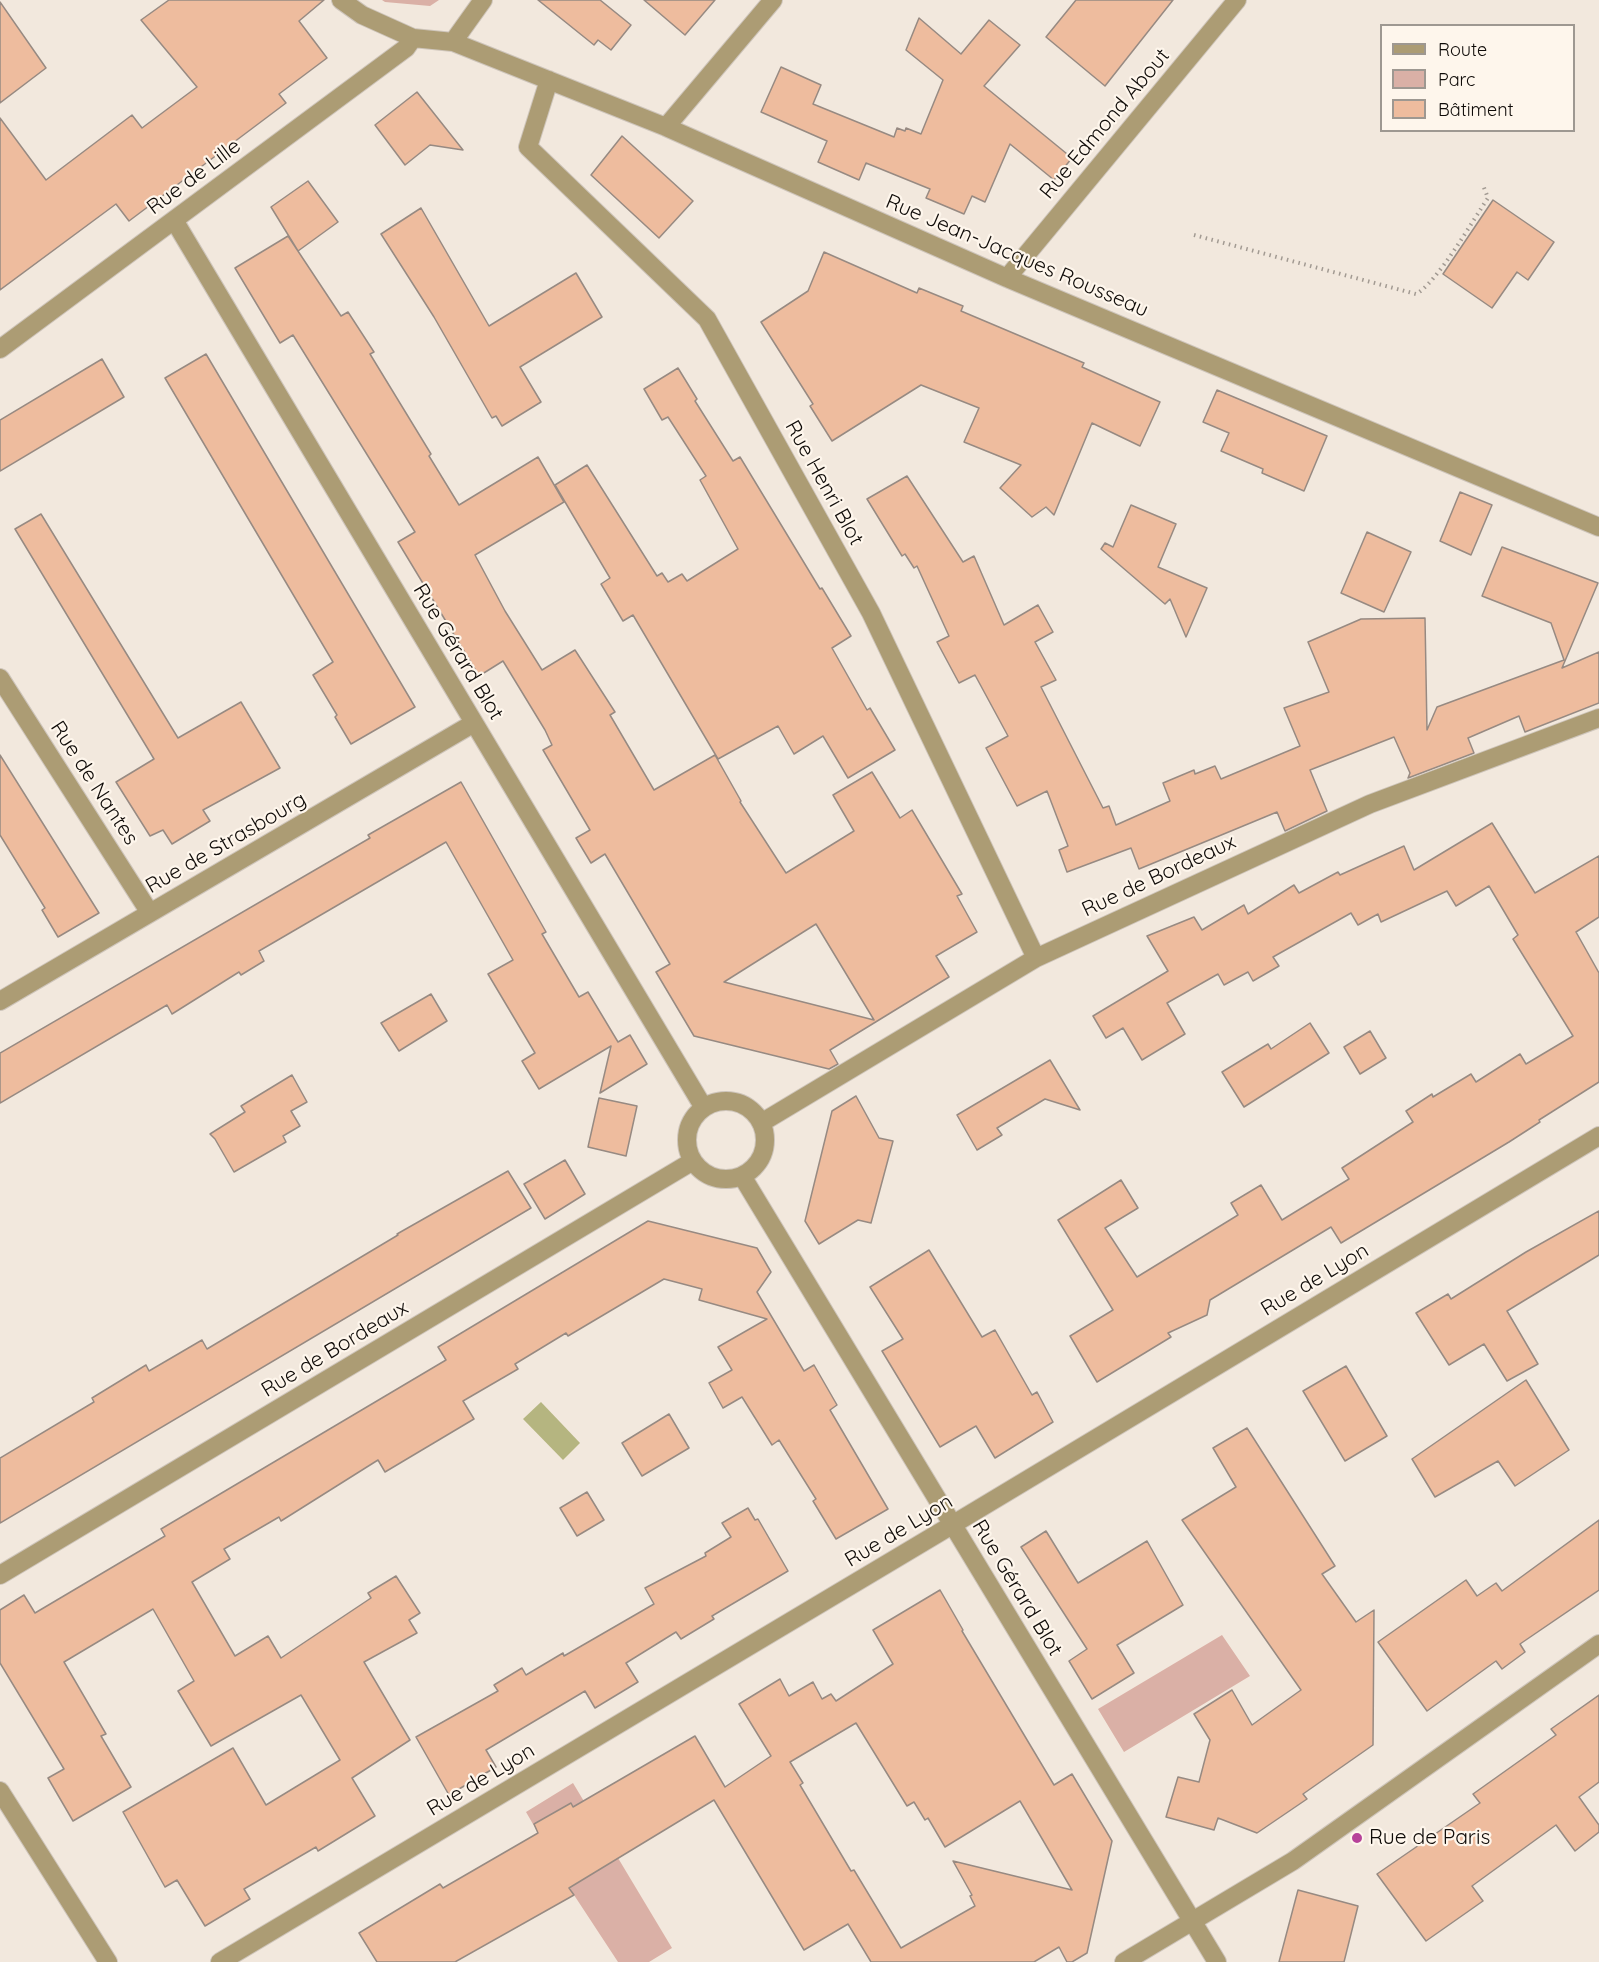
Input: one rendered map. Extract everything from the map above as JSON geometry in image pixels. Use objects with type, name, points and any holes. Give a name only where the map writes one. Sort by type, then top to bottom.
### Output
[{"type":"street","name":"Rue Jean-Jacques Rousseau","points":[[341,0],[363,15],[413,38],[453,42],[666,127],[1007,278],[1599,527]]},
{"type":"street","points":[[453,42],[483,0]]},
{"type":"street","points":[[666,127],[773,0]]},
{"type":"street","name":"Rue Edmond About","points":[[1007,278],[1237,0]]},
{"type":"street","name":"Rue de Lille","points":[[0,349],[406,48],[413,38]]},
{"type":"street","name":"Rue Henri Blot","points":[[549,80],[528,147],[707,319],[871,613],[1036,958]]},
{"type":"street","name":"Rue Gérard Blot","points":[[174,220],[704,1108]]},
{"type":"street","name":"Rue de Nantes","points":[[0,678],[150,913]]},
{"type":"street","name":"Rue de Bordeaux","points":[[761,1123],[1036,958],[1370,804],[1599,718]]},
{"type":"street","name":"Rue de Strasbourg","points":[[0,1000],[474,723]]},
{"type":"street","points":[[723,1102],[742,1105],[753,1112],[761,1123],[765,1134],[763,1153],[753,1169],[742,1176],[732,1179],[710,1176],[693,1161],[688,1150],[687,1138],[690,1126],[704,1108],[723,1102]]},
{"type":"street","name":"Rue de Lyon","points":[[220,1962],[1599,1136]]},
{"type":"street","name":"Rue de Bordeaux","points":[[0,1575],[693,1161]]},
{"type":"street","name":"Rue Gérard Blot","points":[[742,1176],[1217,1962]]},
{"type":"street","points":[[1124,1962],[1293,1861],[1599,1644]]},
{"type":"street","points":[[0,1791],[108,1962]]},
{"type":"path","points":[[1194,235],[1416,294],[1437,272],[1488,198],[1483,185]]},
{"type":"green space","points":[[382,0],[439,0],[430,6]]},
{"type":"green space","points":[[1222,1635],[1250,1676],[1124,1752],[1098,1709]]},
{"type":"green space","points":[[573,1783],[672,1948],[649,1962],[618,1962],[574,1895],[526,1812]]},
{"type":"shaded area","points":[[541,1402],[580,1443],[563,1460],[523,1419]]},
{"type":"building","points":[[169,0],[324,0],[299,21],[327,58],[279,94],[286,103],[129,221],[116,204],[0,290],[0,118],[46,180],[132,115],[142,128],[197,87],[141,20]]},
{"type":"building","points":[[538,0],[600,0],[631,25],[611,50],[598,40],[594,45]]},
{"type":"building","points":[[644,0],[715,0],[685,35]]},
{"type":"building","points":[[1076,0],[1173,0],[1105,86],[1046,37]]},
{"type":"building","points":[[0,2],[46,68],[0,103]]},
{"type":"building","points":[[919,18],[961,54],[989,20],[1020,45],[984,86],[1072,158],[1054,180],[1010,144],[985,202],[972,196],[964,214],[926,198],[930,189],[866,163],[859,180],[818,162],[827,141],[761,112],[781,67],[821,85],[813,104],[894,137],[897,128],[905,131],[906,128],[921,134],[943,80],[906,50]]},
{"type":"building","points":[[417,92],[463,150],[430,145],[405,165],[375,125]]},
{"type":"building","points":[[622,136],[693,201],[659,238],[591,175]]},
{"type":"building","points":[[308,181],[338,222],[298,251],[271,207]]},
{"type":"building","points":[[1493,200],[1554,242],[1528,280],[1517,272],[1492,308],[1443,274]]},
{"type":"building","points":[[421,208],[489,326],[576,273],[602,317],[520,367],[541,402],[502,426],[496,416],[492,418],[434,317],[381,234]]},
{"type":"building","points":[[288,236],[341,316],[348,312],[374,352],[370,354],[459,505],[538,457],[564,502],[475,555],[505,611],[542,670],[575,650],[615,712],[610,715],[654,790],[715,755],[740,802],[786,873],[854,831],[833,795],[872,772],[900,818],[912,810],[962,894],[957,896],[977,932],[936,956],[949,977],[830,1050],[838,1064],[829,1069],[694,1036],[656,972],[670,964],[605,854],[591,863],[576,838],[590,830],[543,750],[552,745],[545,730],[503,661],[479,676],[398,542],[415,532],[293,335],[280,343],[235,268]],"holes":[[[816,924],[874,1020],[724,982]]]},
{"type":"building","points":[[824,252],[917,293],[919,288],[963,306],[961,311],[1084,363],[1082,367],[1160,402],[1140,446],[1092,423],[1054,515],[1046,507],[1032,517],[1000,488],[1021,465],[964,442],[979,408],[921,385],[832,441],[810,406],[813,404],[761,322],[808,291]]},
{"type":"building","points":[[206,354],[415,707],[351,744],[313,675],[333,662],[165,378]]},
{"type":"building","points":[[102,359],[124,397],[0,471],[0,420]]},
{"type":"building","points":[[678,368],[697,399],[695,401],[733,461],[740,457],[851,636],[832,648],[867,710],[870,708],[895,750],[848,778],[823,736],[794,754],[778,726],[718,759],[633,615],[623,621],[601,584],[610,578],[555,485],[587,465],[657,576],[662,573],[668,582],[682,574],[687,581],[738,549],[700,480],[706,476],[668,417],[662,420],[644,389]]},
{"type":"building","points":[[1217,390],[1327,436],[1304,491],[1262,473],[1263,469],[1221,451],[1229,433],[1203,422]]},
{"type":"building","points":[[907,476],[963,562],[974,556],[1004,625],[1038,605],[1053,632],[1035,642],[1056,680],[1041,687],[1103,808],[1109,806],[1116,825],[1170,801],[1163,783],[1194,770],[1195,774],[1215,766],[1221,779],[1300,746],[1284,708],[1329,692],[1308,642],[1361,619],[1425,618],[1427,730],[1437,707],[1564,660],[1551,623],[1482,596],[1502,547],[1598,583],[1562,668],[1599,652],[1599,703],[1525,732],[1519,716],[1468,738],[1474,753],[1408,778],[1410,773],[1394,737],[1310,770],[1327,811],[1285,831],[1277,812],[1139,869],[1131,848],[1067,872],[1059,850],[1068,846],[1047,791],[1017,806],[986,748],[1008,736],[975,675],[959,683],[937,642],[949,636],[917,566],[914,568],[905,554],[902,556],[867,499]]},
{"type":"building","points":[[1460,492],[1492,505],[1471,555],[1440,541]]},
{"type":"building","points":[[1131,505],[1176,524],[1158,567],[1207,588],[1186,637],[1170,599],[1165,604],[1101,549],[1105,543],[1113,547]]},
{"type":"building","points":[[41,514],[178,738],[241,702],[280,768],[203,810],[210,821],[172,844],[163,830],[150,836],[116,782],[154,759],[15,529]]},
{"type":"building","points":[[1367,532],[1411,552],[1384,612],[1341,593]]},
{"type":"building","points":[[0,755],[99,913],[58,937],[42,910],[45,908],[0,835]]},
{"type":"building","points":[[461,782],[546,932],[542,934],[579,997],[588,992],[618,1042],[630,1035],[647,1064],[600,1093],[611,1046],[539,1089],[522,1061],[535,1053],[488,974],[513,960],[446,842],[259,951],[264,961],[241,975],[239,972],[172,1014],[167,1005],[0,1103],[0,1053],[370,838],[368,835]]},
{"type":"building","points":[[1492,823],[1535,893],[1599,856],[1599,917],[1576,932],[1599,973],[1599,1082],[1509,1142],[1341,1243],[1331,1227],[1210,1300],[1207,1315],[1168,1333],[1171,1337],[1097,1382],[1070,1336],[1113,1310],[1058,1220],[1121,1180],[1138,1208],[1105,1228],[1137,1277],[1238,1215],[1231,1203],[1261,1185],[1282,1220],[1349,1179],[1342,1168],[1413,1122],[1406,1111],[1432,1094],[1433,1097],[1471,1074],[1476,1082],[1520,1054],[1526,1064],[1573,1036],[1513,939],[1518,935],[1489,886],[1456,906],[1447,891],[1381,922],[1378,914],[1358,925],[1351,913],[1273,957],[1279,966],[1253,981],[1248,972],[1224,985],[1218,974],[1167,1003],[1185,1034],[1142,1060],[1123,1028],[1106,1038],[1093,1016],[1168,971],[1147,936],[1194,917],[1202,930],[1244,905],[1248,914],[1294,885],[1299,893],[1338,872],[1340,875],[1404,846],[1414,870]]},
{"type":"building","points":[[431,994],[447,1021],[399,1051],[381,1023]]},
{"type":"building","points":[[1310,1023],[1329,1053],[1244,1107],[1222,1072],[1268,1044],[1271,1049]]},
{"type":"building","points":[[1370,1031],[1386,1058],[1360,1074],[1344,1047]]},
{"type":"building","points":[[1050,1060],[1080,1110],[1045,1099],[997,1128],[1002,1135],[977,1150],[957,1115]]},
{"type":"building","points":[[292,1075],[307,1102],[291,1111],[300,1126],[283,1136],[286,1142],[234,1172],[210,1134],[245,1112],[241,1106]]},
{"type":"building","points":[[856,1096],[879,1138],[893,1141],[871,1223],[858,1220],[819,1244],[805,1221],[832,1111]]},
{"type":"building","points":[[599,1098],[637,1106],[626,1156],[588,1147]]},
{"type":"building","points":[[565,1160],[585,1194],[545,1219],[524,1184]]},
{"type":"building","points":[[508,1171],[531,1208],[0,1523],[0,1458],[94,1402],[92,1398],[146,1365],[149,1371],[202,1340],[207,1349],[397,1234]]},
{"type":"building","points":[[1599,1211],[1599,1255],[1507,1311],[1538,1364],[1507,1381],[1484,1344],[1449,1365],[1416,1313],[1448,1294],[1451,1299],[1526,1252]]},
{"type":"building","points":[[648,1221],[757,1248],[771,1272],[757,1292],[804,1371],[814,1365],[837,1405],[830,1410],[888,1509],[836,1539],[813,1501],[816,1499],[779,1440],[772,1445],[742,1397],[723,1408],[709,1383],[732,1370],[718,1347],[767,1319],[699,1300],[702,1289],[664,1279],[568,1336],[566,1333],[515,1364],[518,1369],[463,1401],[474,1419],[385,1472],[378,1460],[281,1521],[279,1517],[224,1549],[230,1559],[192,1582],[235,1656],[268,1636],[281,1658],[371,1598],[368,1593],[396,1576],[420,1613],[409,1620],[417,1633],[364,1662],[410,1740],[352,1778],[375,1816],[318,1851],[316,1847],[244,1889],[250,1899],[205,1926],[177,1880],[165,1887],[123,1812],[233,1748],[266,1805],[340,1760],[301,1695],[211,1746],[178,1691],[194,1681],[153,1609],[64,1662],[106,1734],[101,1736],[131,1787],[73,1821],[48,1778],[64,1769],[0,1663],[0,1610],[24,1595],[35,1613],[165,1536],[161,1529],[446,1360],[438,1347]]},
{"type":"building","points":[[929,1250],[982,1337],[995,1330],[1032,1395],[1037,1392],[1053,1422],[995,1458],[976,1426],[940,1447],[882,1351],[903,1339],[870,1287]]},
{"type":"building","points":[[1346,1366],[1387,1436],[1345,1461],[1303,1391]]},
{"type":"building","points":[[1526,1380],[1569,1450],[1515,1486],[1498,1461],[1435,1497],[1412,1459]]},
{"type":"building","points":[[669,1414],[689,1448],[642,1476],[622,1443]]},
{"type":"building","points":[[1247,1428],[1335,1566],[1322,1574],[1356,1622],[1374,1610],[1373,1745],[1303,1794],[1307,1799],[1257,1833],[1218,1818],[1214,1830],[1166,1817],[1178,1777],[1199,1782],[1210,1740],[1194,1714],[1232,1690],[1252,1725],[1301,1690],[1182,1520],[1236,1487],[1213,1448]]},
{"type":"building","points":[[587,1492],[604,1520],[577,1536],[560,1508]]},
{"type":"building","points":[[748,1508],[755,1520],[758,1519],[788,1571],[712,1616],[714,1619],[681,1639],[676,1632],[626,1663],[638,1682],[595,1708],[585,1691],[486,1750],[496,1767],[449,1795],[416,1737],[498,1691],[494,1685],[522,1668],[526,1675],[563,1653],[564,1656],[654,1604],[645,1588],[706,1556],[705,1553],[731,1537],[722,1523]]},
{"type":"building","points":[[1599,1520],[1599,1590],[1520,1644],[1525,1652],[1502,1669],[1496,1661],[1427,1711],[1378,1642],[1466,1580],[1477,1596],[1496,1583],[1502,1591]]},
{"type":"building","points":[[1046,1531],[1078,1583],[1147,1541],[1183,1605],[1117,1645],[1134,1673],[1092,1699],[1069,1661],[1087,1649],[1021,1547]]},
{"type":"building","points":[[940,1590],[1054,1785],[1072,1774],[1112,1841],[1087,1953],[1072,1962],[1067,1962],[1059,1947],[1034,1962],[871,1962],[848,1924],[804,1950],[714,1800],[569,1888],[574,1895],[455,1962],[377,1962],[359,1933],[440,1884],[443,1888],[538,1833],[534,1824],[571,1803],[573,1807],[695,1736],[725,1787],[771,1756],[739,1704],[780,1679],[789,1696],[813,1682],[822,1699],[831,1694],[836,1701],[893,1664],[873,1630]],"holes":[[[856,1723],[907,1806],[914,1802],[925,1820],[928,1818],[945,1847],[1020,1801],[1072,1890],[953,1861],[972,1895],[970,1896],[975,1906],[901,1948],[854,1870],[851,1871],[800,1785],[803,1783],[790,1762]]]},
{"type":"building","points":[[1599,1695],[1599,1782],[1579,1797],[1599,1825],[1599,1832],[1575,1851],[1556,1825],[1472,1886],[1483,1901],[1426,1941],[1377,1874],[1480,1803],[1473,1794],[1556,1735],[1551,1729]]},
{"type":"building","points":[[1298,1890],[1358,1906],[1344,1962],[1279,1962]]},
{"type":"place","name":"Rue de Paris","points":[[1357,1838]]}]
